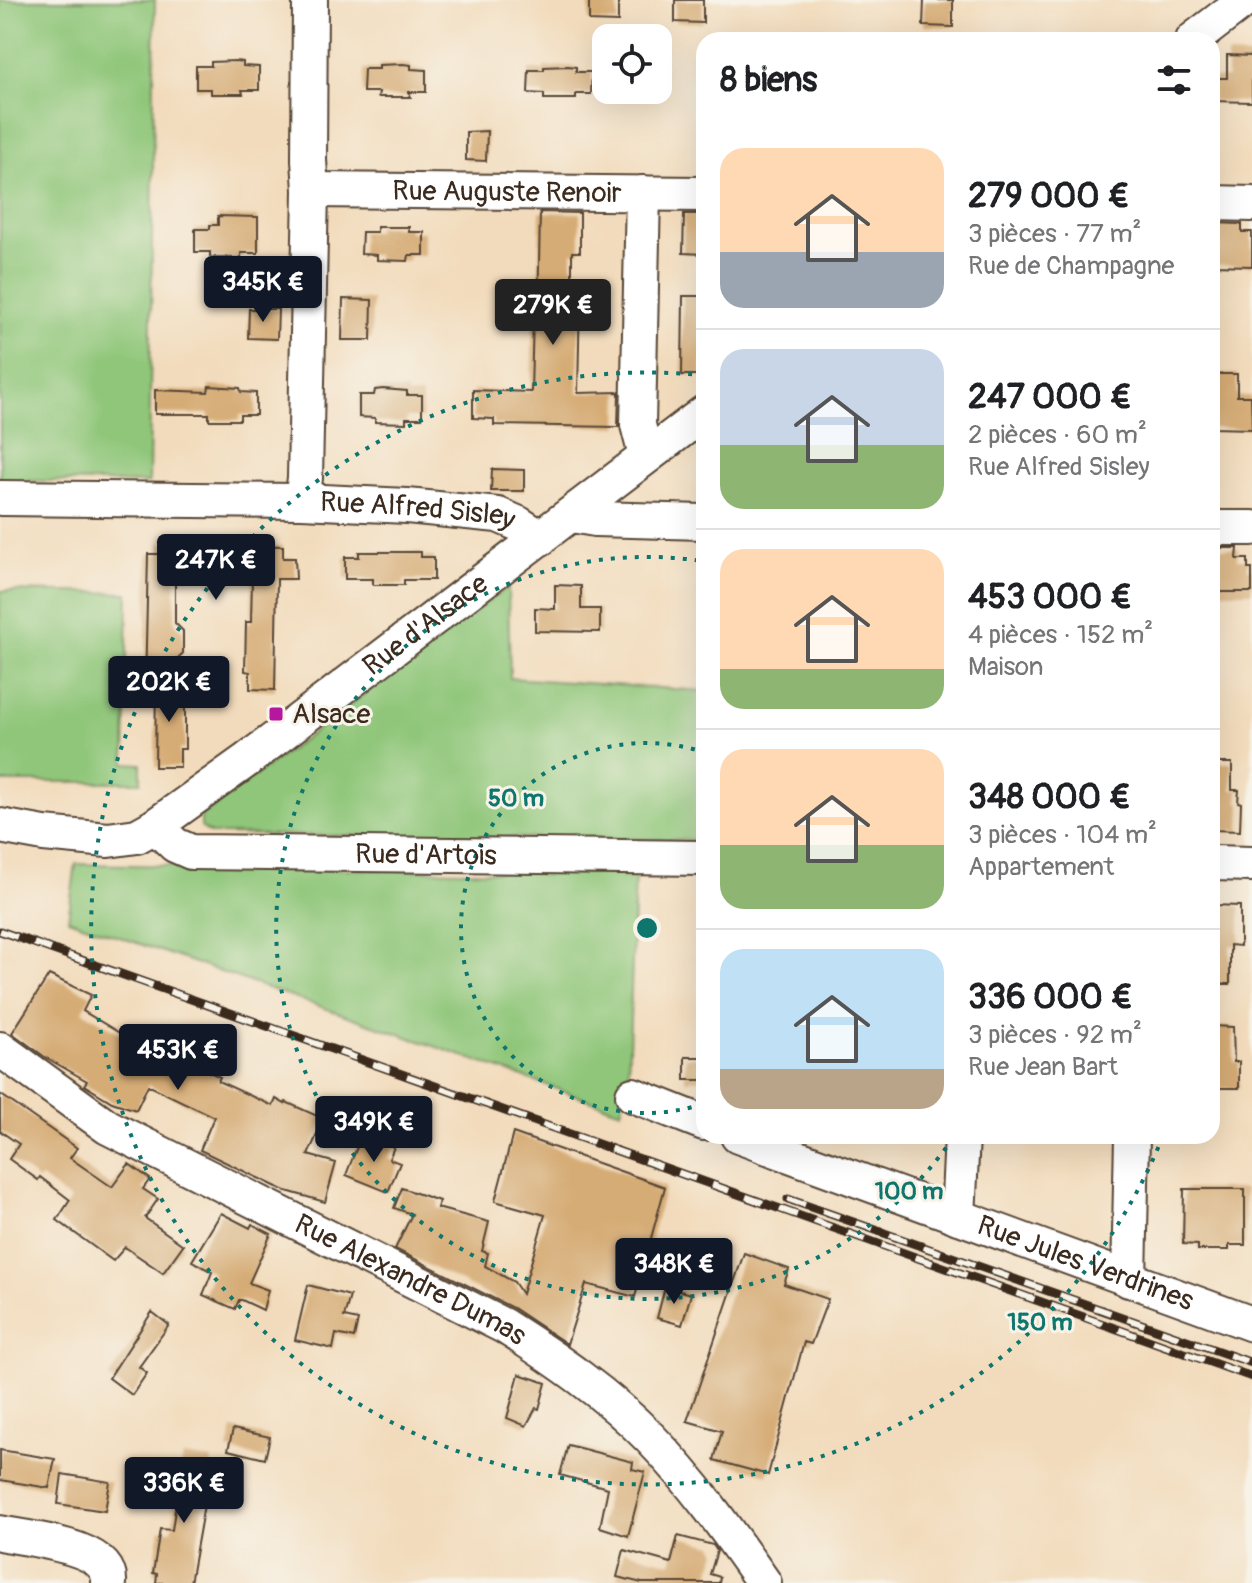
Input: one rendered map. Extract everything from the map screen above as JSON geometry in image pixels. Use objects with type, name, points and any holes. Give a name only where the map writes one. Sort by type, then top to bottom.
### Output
[{"type":"street","points":[[302,501],[311,190],[310,0]]},
{"type":"street","points":[[1203,32],[1245,0]]},
{"type":"street","name":"Rue Auguste Renoir","points":[[311,190],[696,194]]},
{"type":"street","points":[[643,193],[638,425],[631,495],[649,522]]},
{"type":"street","points":[[1220,203],[1252,204]]},
{"type":"street","name":"Rue d'Alsace","points":[[0,826],[108,840],[137,836],[155,826],[247,760],[696,419]]},
{"type":"street","name":"Rue Alfred Sisley","points":[[0,498],[302,501],[407,506],[498,515],[541,538]]},
{"type":"street","points":[[572,515],[595,519],[696,522]]},
{"type":"street","points":[[1220,528],[1252,528]]},
{"type":"street","name":"Rue d'Artois","points":[[155,826],[175,845],[191,852],[696,858]]},
{"type":"street","points":[[1220,863],[1252,864]]},
{"type":"street","name":"Rue Alexandre Dumas","points":[[0,1049],[108,1127],[504,1326],[548,1354],[605,1397],[650,1438],[685,1478],[764,1583]]},
{"type":"street","points":[[633,1095],[696,1120]]},
{"type":"street","name":"Rue Jules Verdrines","points":[[777,1144],[797,1148],[958,1217],[1252,1324]]},
{"type":"street","points":[[958,1217],[962,1144]]},
{"type":"street","points":[[1129,1280],[1132,1144]]},
{"type":"street","points":[[0,1533],[81,1549],[100,1561],[109,1583]]},
{"type":"green space","points":[[0,0],[155,0],[149,483],[0,480]]},
{"type":"green space","points":[[508,587],[510,678],[696,690],[696,840],[211,834],[201,827],[201,816]]},
{"type":"green space","points":[[0,591],[128,593],[125,763],[141,764],[141,782],[0,782]]},
{"type":"green space","points":[[76,864],[635,874],[628,1079],[621,1111],[68,919]]},
{"type":"building","points":[[589,0],[618,0],[618,22],[589,21]]},
{"type":"building","points":[[675,0],[703,0],[703,23],[675,22]]},
{"type":"building","points":[[924,0],[953,0],[953,27],[923,26]]},
{"type":"building","points":[[1227,55],[1252,56],[1252,102],[1220,101],[1220,78],[1227,78]]},
{"type":"building","points":[[243,62],[243,66],[259,67],[259,90],[242,90],[243,94],[211,94],[211,89],[196,89],[196,66]]},
{"type":"building","points":[[411,65],[411,69],[426,70],[426,92],[409,92],[411,97],[378,97],[379,92],[363,92],[364,69]]},
{"type":"building","points":[[568,66],[576,67],[576,72],[592,72],[591,94],[576,94],[576,99],[544,99],[544,94],[528,93],[529,70],[544,70],[544,67]]},
{"type":"building","points":[[487,131],[486,161],[466,160],[466,132]]},
{"type":"building","points":[[540,212],[580,213],[580,252],[572,252],[572,295],[580,296],[578,393],[619,392],[618,427],[494,425],[494,419],[473,418],[473,390],[531,392],[533,316],[538,317]]},
{"type":"building","points":[[684,214],[696,214],[696,254],[683,253]]},
{"type":"building","points":[[218,216],[258,217],[258,253],[241,253],[241,258],[210,257],[210,252],[195,252],[195,229],[210,229],[210,225],[218,225]]},
{"type":"building","points":[[1220,223],[1242,224],[1242,232],[1252,232],[1252,266],[1220,265]]},
{"type":"building","points":[[377,227],[409,227],[409,232],[424,232],[424,255],[409,255],[408,261],[377,260],[377,255],[361,254],[362,232],[377,232]]},
{"type":"building","points":[[683,296],[696,296],[696,375],[682,375]]},
{"type":"building","points":[[343,299],[372,300],[371,340],[342,340]]},
{"type":"building","points":[[249,309],[278,309],[277,339],[248,338]]},
{"type":"building","points":[[1220,374],[1237,374],[1237,396],[1251,396],[1252,429],[1220,428]]},
{"type":"building","points":[[209,386],[240,388],[241,392],[256,393],[256,415],[240,415],[240,420],[209,420],[209,414],[155,414],[155,390],[208,392]]},
{"type":"building","points":[[375,390],[422,395],[422,418],[406,418],[406,423],[375,422],[375,418],[359,417],[359,395],[374,395]]},
{"type":"building","points":[[492,469],[524,470],[524,491],[491,491]]},
{"type":"building","points":[[160,543],[283,546],[283,558],[295,558],[296,579],[277,579],[275,690],[250,689],[250,672],[245,671],[246,622],[251,622],[252,578],[175,577],[175,623],[183,631],[183,653],[145,690],[148,554],[160,554]]},
{"type":"building","points":[[1220,548],[1238,548],[1237,559],[1248,559],[1248,569],[1252,569],[1252,592],[1220,592]]},
{"type":"building","points":[[359,552],[421,552],[421,557],[434,557],[434,580],[404,580],[404,585],[373,585],[373,579],[345,579],[345,557],[359,557]]},
{"type":"building","points":[[555,585],[581,586],[581,609],[600,609],[600,632],[535,631],[535,608],[555,609]]},
{"type":"building","points":[[156,681],[181,681],[181,699],[185,699],[185,749],[180,749],[180,767],[155,767]]},
{"type":"building","points":[[1220,763],[1232,763],[1232,790],[1239,790],[1238,802],[1241,803],[1240,831],[1220,830]]},
{"type":"building","points":[[1220,905],[1240,906],[1240,946],[1230,945],[1230,984],[1220,984]]},
{"type":"building","points":[[49,975],[91,995],[83,1011],[123,1035],[124,1031],[147,1042],[145,1047],[179,1062],[180,1058],[220,1077],[218,1081],[273,1106],[276,1099],[324,1119],[308,1155],[336,1163],[325,1202],[283,1190],[200,1150],[214,1117],[148,1085],[136,1110],[112,1102],[84,1085],[87,1081],[45,1057],[12,1033]]},
{"type":"building","points":[[1220,1026],[1233,1027],[1234,1062],[1239,1062],[1239,1088],[1220,1088]]},
{"type":"building","points":[[685,1057],[696,1057],[696,1080],[685,1080]]},
{"type":"building","points":[[0,1094],[77,1148],[70,1158],[112,1187],[129,1164],[150,1179],[143,1189],[158,1199],[145,1218],[183,1245],[163,1273],[125,1247],[113,1261],[57,1220],[70,1200],[9,1159],[19,1144],[0,1131]]},
{"type":"building","points":[[513,1133],[665,1187],[635,1297],[586,1284],[567,1344],[513,1308],[395,1249],[412,1214],[394,1208],[402,1188],[439,1201],[437,1208],[489,1222],[482,1251],[488,1253],[485,1266],[514,1282],[522,1294],[545,1215],[495,1201]]},
{"type":"building","points":[[361,1137],[394,1147],[389,1159],[400,1163],[388,1192],[346,1175]]},
{"type":"building","points":[[1184,1189],[1245,1189],[1245,1245],[1229,1245],[1229,1250],[1198,1250],[1198,1245],[1183,1244]]},
{"type":"building","points":[[221,1213],[250,1228],[252,1224],[271,1234],[249,1283],[268,1290],[263,1310],[242,1300],[235,1309],[203,1295],[212,1272],[192,1261]]},
{"type":"building","points":[[744,1253],[789,1269],[784,1284],[828,1299],[811,1344],[804,1342],[768,1475],[714,1460],[722,1431],[687,1421]]},
{"type":"building","points":[[308,1285],[350,1296],[344,1317],[358,1320],[354,1338],[336,1334],[333,1349],[295,1340]]},
{"type":"building","points":[[665,1287],[691,1294],[682,1325],[657,1318]]},
{"type":"building","points":[[152,1312],[169,1325],[139,1367],[147,1373],[132,1395],[109,1378]]},
{"type":"building","points":[[519,1374],[546,1383],[539,1409],[536,1408],[526,1426],[507,1418]]},
{"type":"building","points":[[233,1429],[270,1437],[265,1459],[228,1450]]},
{"type":"building","points":[[568,1445],[633,1462],[632,1469],[645,1472],[628,1536],[600,1527],[608,1488],[560,1475]]},
{"type":"building","points":[[0,1450],[55,1459],[49,1488],[0,1480]]},
{"type":"building","points":[[183,1456],[212,1460],[190,1583],[156,1583],[157,1574],[153,1573],[160,1529],[172,1530]]},
{"type":"building","points":[[62,1474],[110,1482],[105,1511],[58,1504]]},
{"type":"building","points":[[678,1536],[713,1545],[717,1551],[710,1574],[720,1577],[719,1583],[642,1583],[617,1577],[624,1550],[671,1563]]},
{"type":"railway","points":[[0,931],[1252,1377]]},
{"type":"railway","points":[[788,1199],[1252,1363]]},
{"type":"place","name":"Alsace","points":[[276,714]]}]
